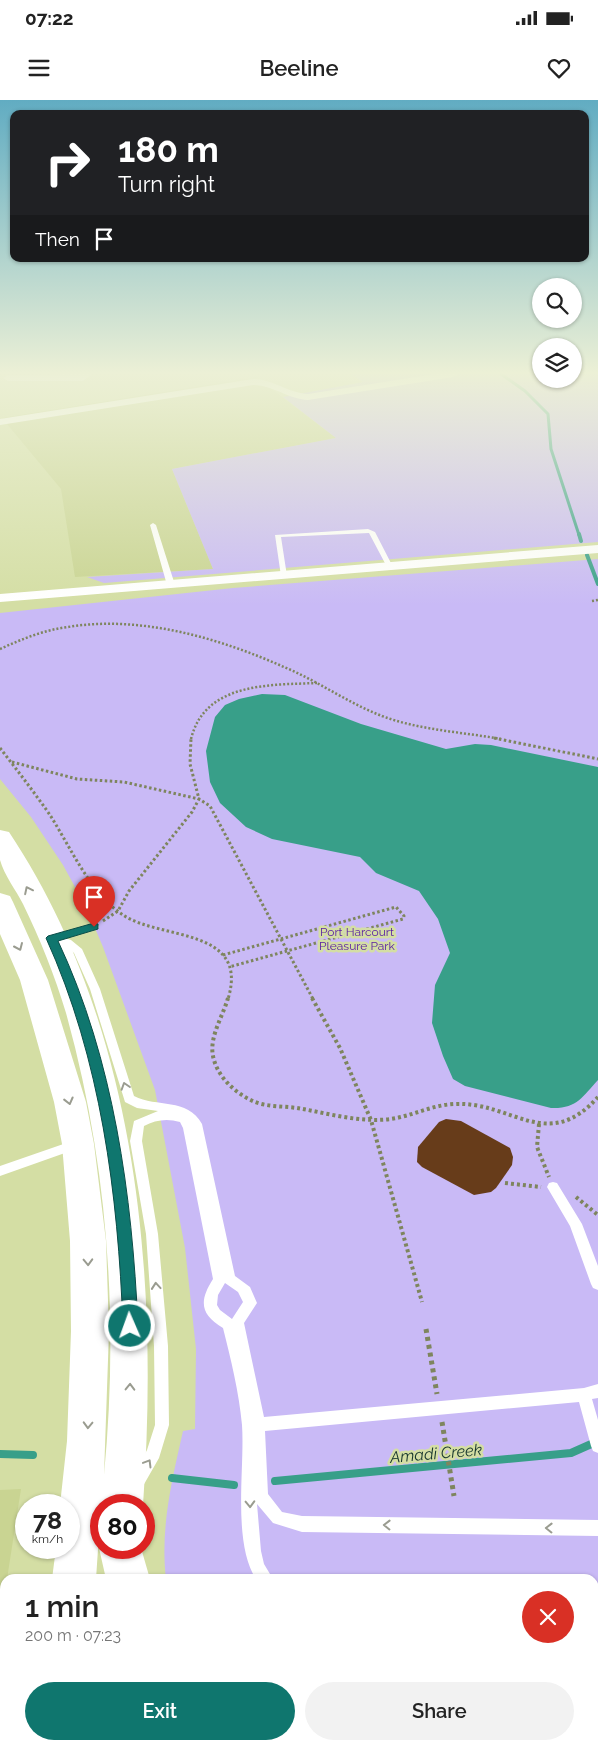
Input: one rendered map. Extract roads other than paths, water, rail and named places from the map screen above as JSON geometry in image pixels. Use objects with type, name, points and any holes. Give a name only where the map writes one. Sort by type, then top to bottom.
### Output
[{"type":"highway","points":[[0,838],[52,938],[67,972],[84,1024],[105,1106],[120,1185],[128,1254],[131,1344],[129,1437],[123,1494]]},
{"type":"highway","points":[[0,902],[34,980],[70,1102],[78,1144],[88,1241],[90,1331],[87,1440],[74,1574]]},
{"type":"highway","points":[[116,1574],[118,1559]]},
{"type":"highway","points":[[122,1559],[127,1574]]},
{"type":"street","points":[[0,598],[598,549]]},
{"type":"lane","points":[[153,525],[171,585]]},
{"type":"lane","points":[[284,576],[277,536],[281,535],[372,532],[390,567]]},
{"type":"lane","points":[[52,938],[94,927]]},
{"type":"lane","points":[[52,938],[67,942],[78,951],[94,989],[129,1099],[145,1107],[176,1109],[191,1114],[196,1124],[225,1279]]},
{"type":"lane","points":[[129,1494],[154,1454],[162,1425],[161,1346],[152,1243],[136,1141],[138,1124],[146,1119],[168,1114],[184,1119],[189,1127],[225,1279]]},
{"type":"lane","points":[[0,1171],[78,1144]]},
{"type":"lane","points":[[554,1187],[576,1224],[598,1284]]},
{"type":"lane","points":[[225,1279],[210,1294],[209,1304],[214,1315],[233,1323]]},
{"type":"lane","points":[[225,1279],[243,1287],[250,1303],[233,1323]]},
{"type":"lane","points":[[233,1323],[254,1425],[261,1497],[278,1518],[302,1524],[598,1528]]},
{"type":"lane","points":[[254,1425],[584,1395],[598,1391]]},
{"type":"lane","points":[[584,1395],[598,1446]]},
{"type":"lane","points":[[254,1425],[252,1552],[260,1574]]},
{"type":"water","points":[[262,694],[285,695],[361,724],[446,749],[475,744],[491,745],[598,767],[598,1080],[578,1101],[560,1108],[551,1108],[465,1086],[453,1079],[432,1023],[435,985],[450,953],[438,919],[419,891],[376,873],[360,857],[272,839],[246,827],[220,803],[210,782],[206,751],[215,717],[225,705],[239,699]]},
{"type":"waterway","name":"Amadi Creek","points":[[552,451],[579,535]]},
{"type":"waterway","name":"Amadi Creek","points":[[579,534],[581,541]]},
{"type":"waterway","name":"Amadi Creek","points":[[587,555],[598,584]]},
{"type":"waterway","name":"Amadi Creek","points":[[275,1481],[571,1453],[598,1441]]},
{"type":"waterway","name":"Amadi Creek","points":[[0,1454],[33,1455]]},
{"type":"waterway","name":"Amadi Creek","points":[[172,1478],[234,1485]]},
{"type":"park label","name":"Port Harcourt Pleasure Park","points":[[357,939]]}]
